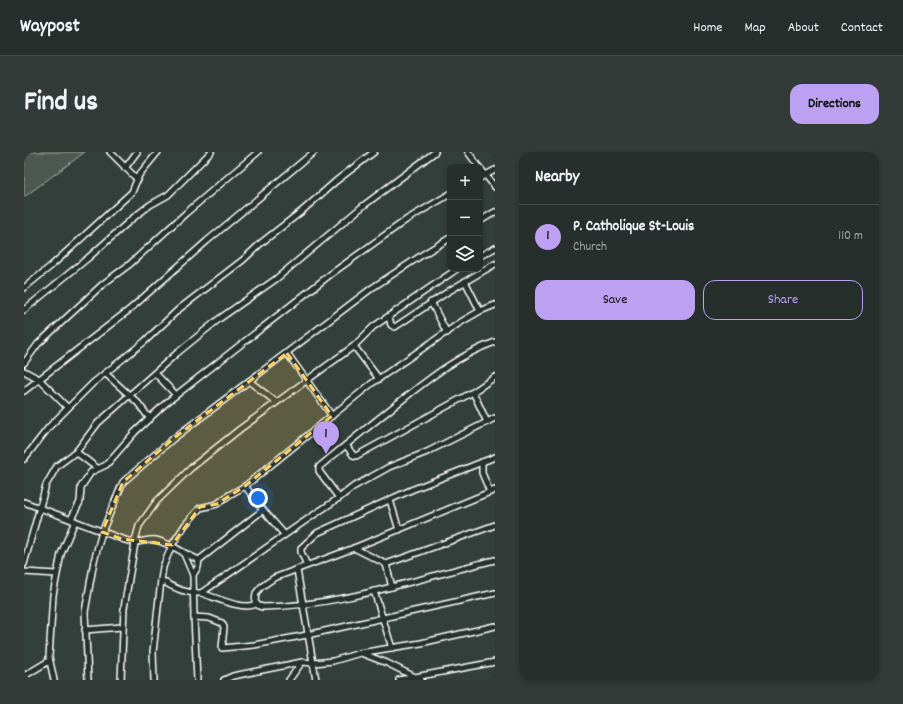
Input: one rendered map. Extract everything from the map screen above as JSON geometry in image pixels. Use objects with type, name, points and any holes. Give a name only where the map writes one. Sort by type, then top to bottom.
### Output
[{"type":"street","points":[[110,152],[138,180]]},
{"type":"street","points":[[125,168],[138,152]]},
{"type":"street","points":[[24,288],[58,260],[132,192],[142,171],[158,152]]},
{"type":"street","points":[[24,310],[88,258],[133,218],[171,192],[211,152]]},
{"type":"street","points":[[24,363],[38,344],[103,284],[130,264],[186,212],[258,152]]},
{"type":"street","points":[[24,392],[129,310],[207,241],[314,152]]},
{"type":"street","points":[[24,459],[46,430],[67,407],[105,373],[144,342],[178,309],[243,260],[261,242],[302,211],[336,181],[374,152]]},
{"type":"street","points":[[24,564],[28,544],[40,509],[44,488],[54,469],[76,452],[98,423],[220,319],[276,279],[363,206],[435,152]]},
{"type":"street","points":[[468,152],[478,164]]},
{"type":"street","points":[[483,176],[495,170]]},
{"type":"street","points":[[483,171],[495,187]]},
{"type":"street","points":[[54,680],[49,661],[53,595],[56,574],[64,545],[80,502],[80,490],[82,483],[91,472],[106,465],[135,432],[176,395],[331,274],[406,220],[447,196]]},
{"type":"street","points":[[483,219],[495,212]]},
{"type":"street","points":[[88,680],[85,612],[94,561],[102,532],[125,480],[174,438],[391,275],[447,240]]},
{"type":"street","points":[[483,254],[495,248]]},
{"type":"street","points":[[389,317],[391,325],[395,327],[431,302],[495,264]]},
{"type":"street","points":[[122,680],[122,628],[129,572],[139,526],[157,501],[191,468],[276,402],[354,346],[373,327],[453,272]]},
{"type":"street","points":[[465,281],[480,311]]},
{"type":"street","points":[[431,302],[447,333]]},
{"type":"street","points":[[154,680],[153,652],[163,567],[172,545],[185,525],[200,508],[217,504],[245,486],[379,379],[480,311],[495,305]]},
{"type":"street","points":[[339,498],[318,468],[422,383],[445,367],[473,351],[495,342]]},
{"type":"street","points":[[354,346],[379,379]]},
{"type":"street","points":[[287,353],[332,416]]},
{"type":"street","points":[[24,370],[39,379],[67,407]]},
{"type":"street","points":[[105,373],[138,404],[150,419]]},
{"type":"street","points":[[155,373],[176,395]]},
{"type":"street","points":[[346,444],[353,455],[356,456],[473,392],[495,377]]},
{"type":"street","points":[[249,381],[276,402]]},
{"type":"street","points":[[473,392],[487,422]]},
{"type":"street","points":[[161,580],[172,588],[194,594],[200,593],[239,568],[284,534],[339,498],[353,487],[389,467],[427,452],[495,418]]},
{"type":"street","points":[[76,452],[97,468]]},
{"type":"street","points":[[307,565],[301,550],[302,546],[312,537],[411,490],[495,457]]},
{"type":"street","points":[[256,604],[256,593],[261,587],[274,578],[354,548],[492,491],[482,474],[482,462]]},
{"type":"street","points":[[245,486],[284,534]]},
{"type":"street","points":[[390,500],[399,530]]},
{"type":"street","points":[[24,502],[102,532],[135,542],[154,540],[172,545],[184,554],[199,560]]},
{"type":"street","points":[[192,575],[198,567],[199,560],[263,510]]},
{"type":"street","points":[[354,548],[386,564],[495,525]]},
{"type":"street","points":[[184,554],[192,575],[194,594],[197,680]]},
{"type":"street","points":[[200,593],[242,606],[251,606],[256,604],[264,607],[302,606],[392,587],[495,560]]},
{"type":"street","points":[[386,564],[392,587]]},
{"type":"street","points":[[296,570],[316,680]]},
{"type":"street","points":[[24,572],[56,574]]},
{"type":"street","points":[[374,591],[381,618],[392,648]]},
{"type":"street","points":[[194,617],[209,618],[222,622],[224,627],[222,648],[248,646],[307,635],[495,593]]},
{"type":"street","points":[[224,680],[233,676],[302,662],[312,663],[333,660],[360,653],[392,648],[495,626]]},
{"type":"street","points":[[85,630],[122,628]]},
{"type":"street","points":[[360,653],[387,663],[421,680]]},
{"type":"street","points":[[24,676],[49,661]]},
{"type":"street","points":[[288,680],[302,662]]},
{"type":"street","points":[[399,680],[495,662]]},
{"type":"highlighted area","points":[[287,353],[332,416],[245,486],[217,504],[200,507],[172,545],[122,539],[102,532],[123,482],[174,438]]},
{"type":"shaded area","points":[[24,152],[85,152],[24,197]]},
{"type":"place","name":"P. Catholique St-Louis","points":[[326,454]]}]
